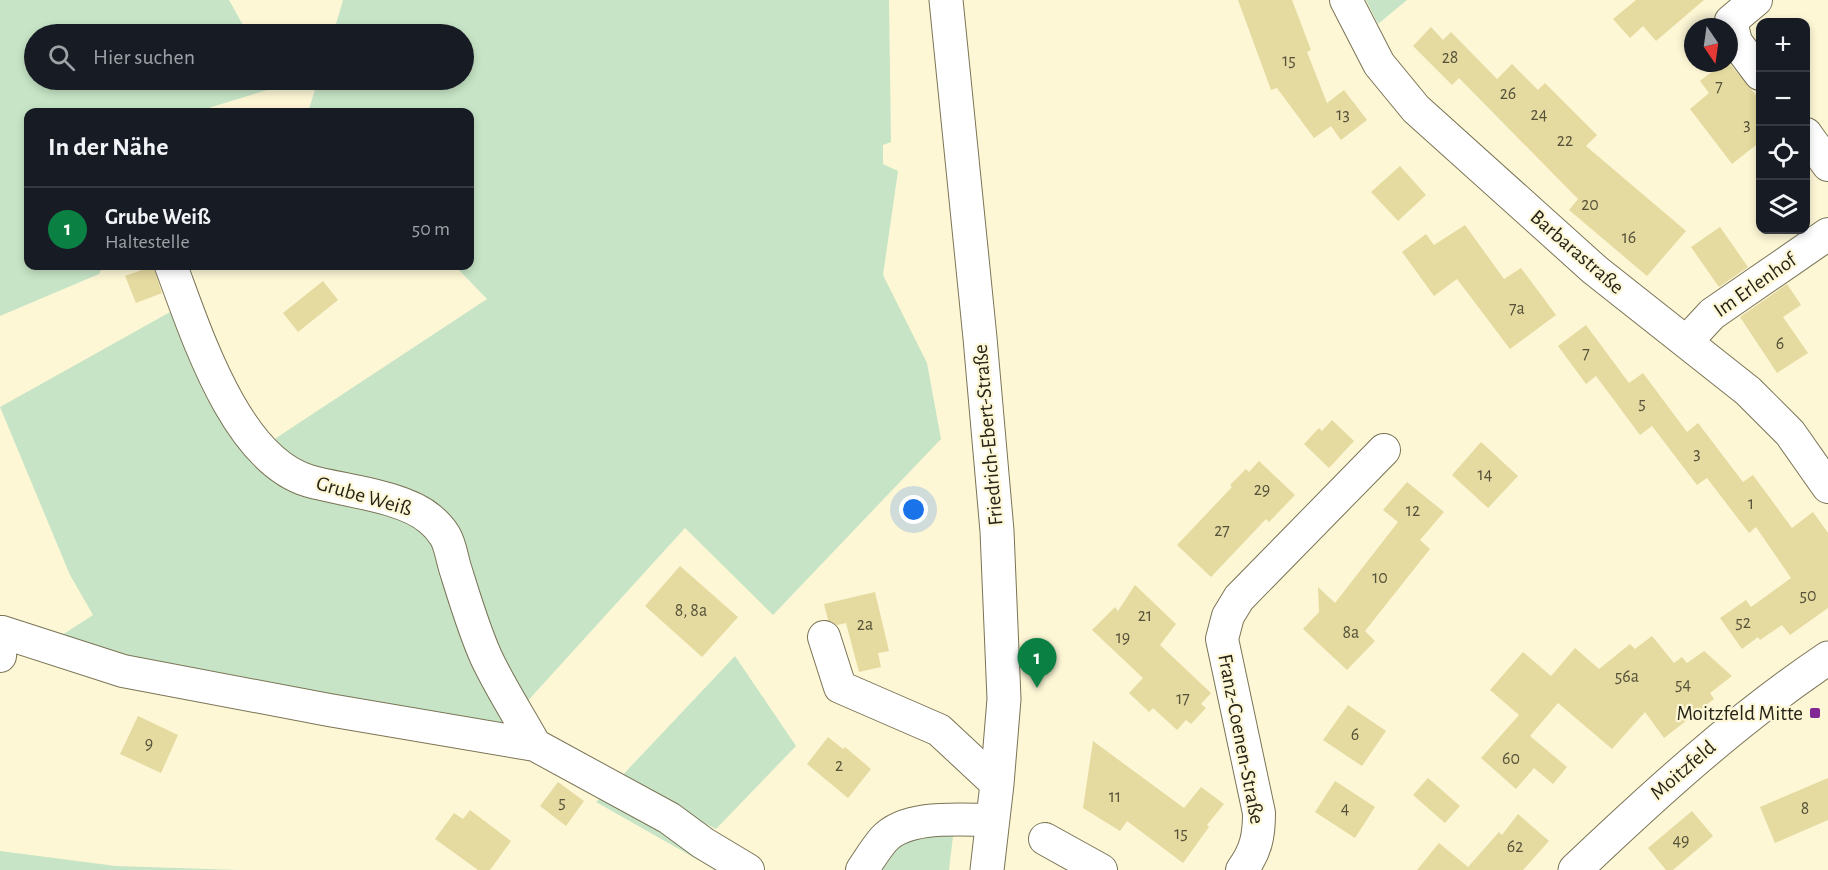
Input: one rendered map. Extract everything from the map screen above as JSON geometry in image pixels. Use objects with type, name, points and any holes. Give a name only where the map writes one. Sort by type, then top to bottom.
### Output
[{"type":"main road","name":"Friedrich-Ebert-Straße","points":[[946,0],[997,531],[1004,699],[987,870]]},
{"type":"main road","name":"Moitzfeld","points":[[1575,870],[1714,743],[1785,687],[1828,658]]},
{"type":"street","name":"Barbarastraße","points":[[1346,0],[1379,64],[1416,109],[1595,270],[1748,390],[1790,433],[1828,487]]},
{"type":"street","points":[[1732,18],[1756,0]]},
{"type":"street","points":[[1738,37],[1760,72]]},
{"type":"street","points":[[1810,131],[1828,120]]},
{"type":"street","points":[[1810,140],[1828,165]]},
{"type":"street","name":"Im Erlenhof","points":[[1687,341],[1712,314],[1828,234]]},
{"type":"street","name":"Grube Weiß","points":[[173,270],[208,357],[231,405],[246,431],[275,464],[290,474],[309,481],[412,507],[431,520],[445,537],[486,658],[535,745]]},
{"type":"street","name":"Franz-Coenen-Straße","points":[[1242,870],[1254,849],[1259,834],[1259,813],[1222,639],[1227,616],[1239,598],[1383,450]]},
{"type":"street","points":[[824,637],[840,687],[939,730],[997,784]]},
{"type":"street","points":[[0,638],[123,671],[329,710],[535,745],[669,818],[703,843],[748,870]]},
{"type":"street","points":[[862,870],[886,837],[910,823],[957,819],[993,820]]},
{"type":"street","points":[[1046,839],[1101,870]]},
{"type":"green space","points":[[0,0],[229,0],[242,24],[24,24],[24,90],[267,90],[208,108],[24,108],[24,270],[101,270],[99,274],[0,316]]},
{"type":"green space","points":[[343,0],[889,0],[891,142],[883,145],[883,164],[898,171],[883,275],[927,363],[941,439],[773,615],[685,528],[524,705],[495,659],[451,531],[313,473],[267,444],[487,299],[459,270],[474,270],[474,108],[309,108],[315,90],[474,90],[474,24],[336,24]]},
{"type":"green space","points":[[1366,0],[1407,0],[1378,24]]},
{"type":"green space","points":[[179,307],[253,454],[424,524],[505,723],[341,696],[339,699],[158,669],[59,637],[93,615],[70,575],[0,407]]},
{"type":"green space","points":[[735,656],[796,746],[716,829],[618,780]]},
{"type":"green space","points":[[602,796],[704,854],[700,861],[596,802]]},
{"type":"green space","points":[[954,828],[949,870],[871,870],[882,848]]},
{"type":"green space","points":[[0,851],[116,866],[240,870],[0,870]]},
{"type":"building","points":[[1238,0],[1292,0],[1311,50],[1307,52],[1327,103],[1344,90],[1367,120],[1341,140],[1331,126],[1314,138],[1277,88],[1271,90]]},
{"type":"building","points":[[1636,0],[1704,0],[1656,41],[1643,26],[1630,38],[1613,19]]},
{"type":"building","points":[[1431,27],[1443,40],[1451,32],[1497,79],[1512,64],[1538,90],[1545,83],[1597,135],[1586,146],[1686,231],[1647,276],[1569,210],[1578,199],[1459,78],[1452,85],[1413,46]]},
{"type":"building","points":[[1712,72],[1737,72],[1756,95],[1756,145],[1732,164],[1690,109],[1709,93],[1700,81]]},
{"type":"building","points":[[1400,166],[1426,195],[1398,221],[1371,192]]},
{"type":"building","points":[[1465,225],[1504,279],[1521,268],[1556,315],[1510,349],[1457,279],[1434,296],[1402,252],[1426,234],[1434,245]]},
{"type":"building","points":[[1720,227],[1748,267],[1719,287],[1691,247]]},
{"type":"building","points":[[142,270],[154,270],[162,293],[136,303],[125,276]]},
{"type":"building","points":[[323,281],[338,300],[298,332],[283,313]]},
{"type":"building","points":[[1787,284],[1801,305],[1783,317],[1808,353],[1777,373],[1740,317]]},
{"type":"building","points":[[1586,325],[1629,383],[1643,373],[1687,432],[1698,423],[1743,482],[1753,475],[1792,528],[1813,512],[1828,533],[1828,608],[1790,635],[1782,625],[1760,640],[1758,637],[1742,649],[1720,618],[1746,600],[1751,607],[1791,578],[1756,527],[1749,533],[1707,478],[1697,485],[1652,426],[1640,435],[1596,376],[1586,384],[1558,346]]},
{"type":"building","points":[[1332,420],[1354,441],[1329,468],[1304,444],[1319,428],[1322,431]]},
{"type":"building","points":[[1481,442],[1518,476],[1488,508],[1452,475]]},
{"type":"building","points":[[1259,461],[1295,495],[1269,522],[1266,519],[1211,577],[1177,545],[1232,487],[1230,485],[1246,469],[1249,472]]},
{"type":"building","points":[[1407,482],[1444,512],[1420,540],[1430,549],[1365,631],[1375,641],[1347,670],[1303,629],[1319,612],[1318,587],[1335,603],[1398,522],[1383,510]]},
{"type":"building","points":[[680,566],[738,617],[702,657],[645,606]]},
{"type":"building","points":[[1135,585],[1176,624],[1160,645],[1211,693],[1201,704],[1206,708],[1191,724],[1186,720],[1177,730],[1153,708],[1149,712],[1129,693],[1143,678],[1092,630],[1115,607],[1118,611]]},
{"type":"building","points":[[875,592],[889,651],[878,653],[881,667],[859,672],[846,623],[837,625],[828,620],[824,604]]},
{"type":"building","points":[[1652,636],[1674,663],[1682,657],[1687,663],[1704,651],[1732,676],[1710,693],[1714,699],[1664,738],[1645,712],[1612,749],[1558,703],[1530,736],[1567,767],[1553,784],[1534,768],[1516,789],[1481,758],[1519,715],[1490,690],[1523,652],[1551,676],[1575,648],[1599,669],[1630,644],[1635,649]]},
{"type":"building","points":[[1348,705],[1386,731],[1362,766],[1323,740]]},
{"type":"building","points":[[138,716],[178,735],[161,773],[120,754]]},
{"type":"building","points":[[828,737],[843,749],[845,747],[871,769],[848,798],[807,764]]},
{"type":"building","points":[[1093,741],[1184,808],[1201,787],[1224,804],[1207,825],[1209,827],[1183,863],[1127,821],[1120,831],[1083,808]]},
{"type":"building","points":[[1428,778],[1460,806],[1445,823],[1413,795]]},
{"type":"building","points":[[1828,778],[1828,820],[1775,843],[1760,807]]},
{"type":"building","points":[[1335,781],[1375,807],[1355,838],[1315,812]]},
{"type":"building","points":[[558,782],[584,801],[566,826],[540,806]]},
{"type":"building","points":[[470,810],[511,841],[490,870],[478,870],[435,839],[454,813],[463,819]]},
{"type":"building","points":[[1692,811],[1713,836],[1673,870],[1666,870],[1648,848]]},
{"type":"building","points":[[1518,814],[1549,841],[1523,870],[1417,870],[1439,843],[1468,867],[1499,832],[1502,835]]},
{"type":"place","name":"Grube Weiß","points":[[1037,688]]},
{"type":"place","name":"Moitzfeld Mitte","points":[[1815,713]]}]
